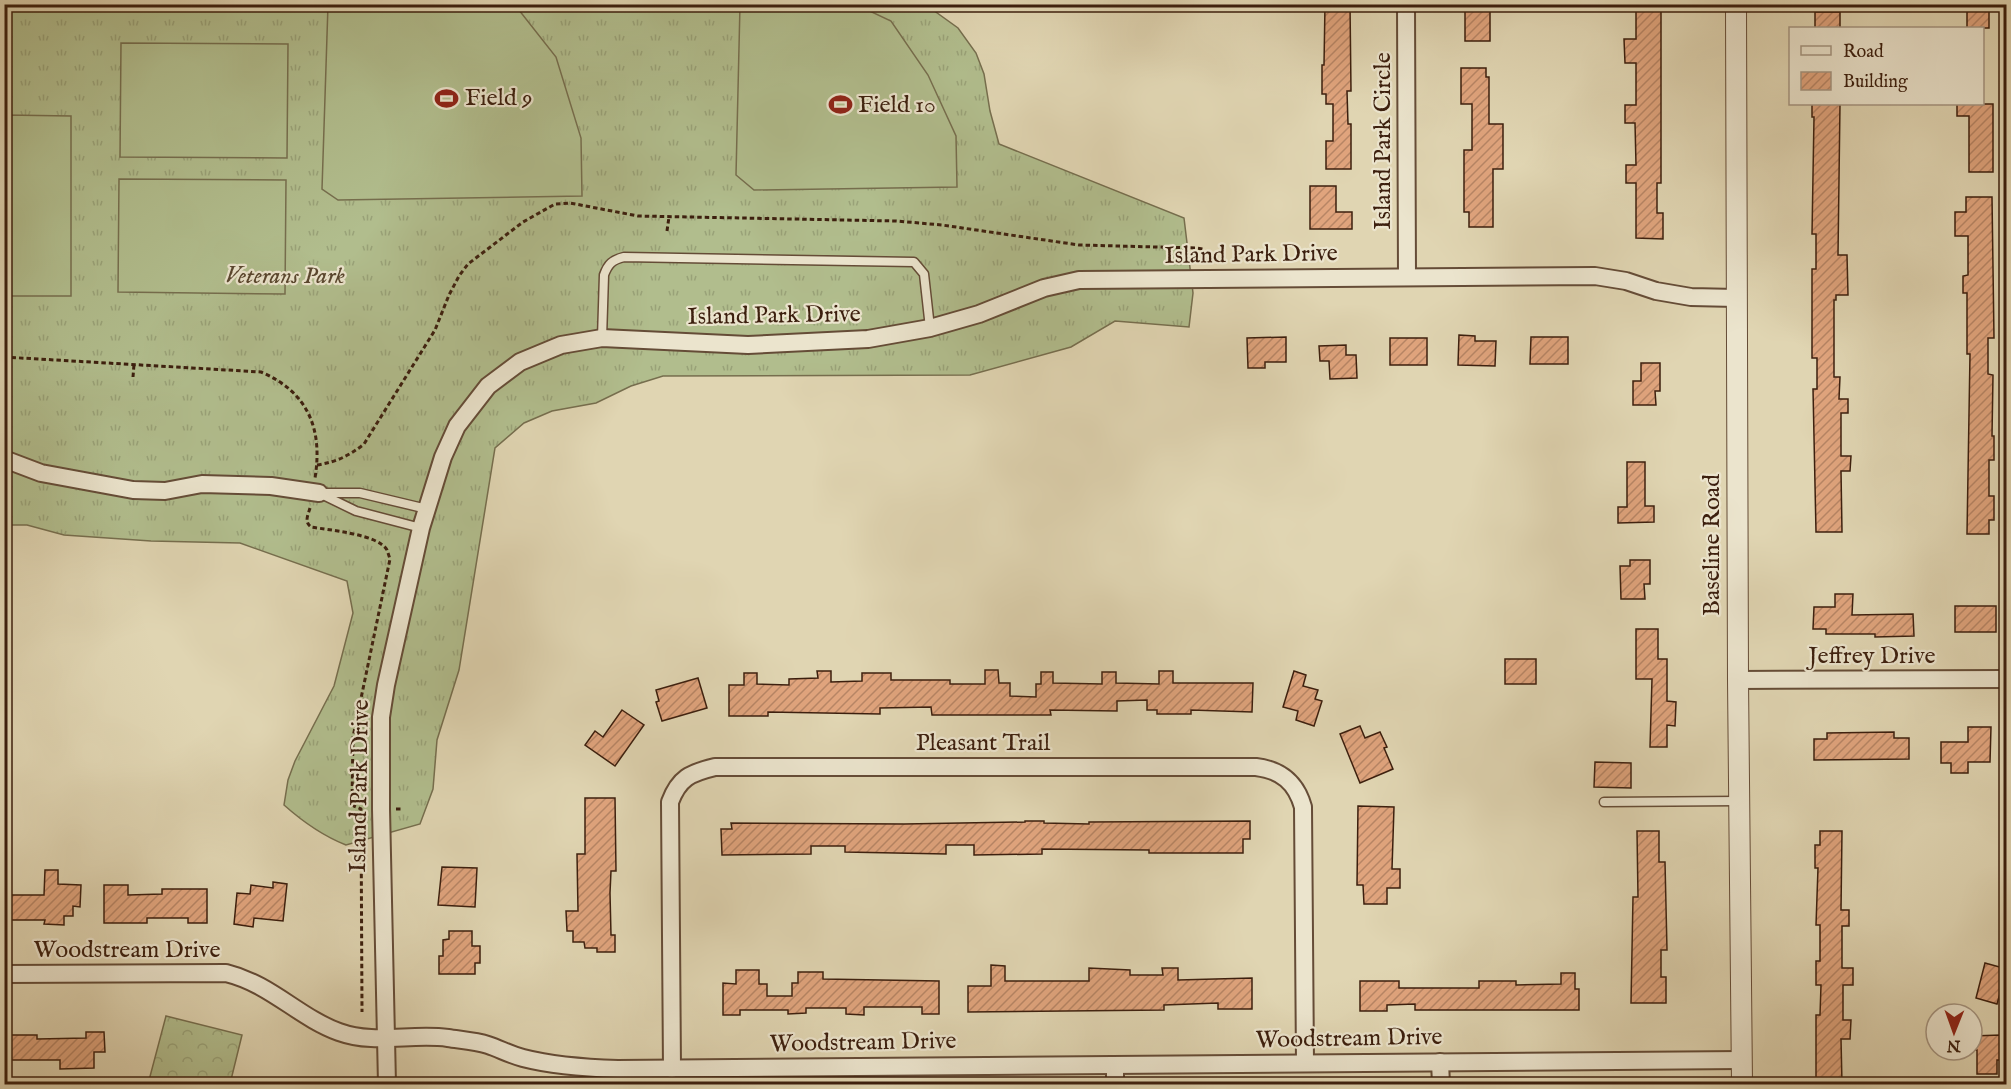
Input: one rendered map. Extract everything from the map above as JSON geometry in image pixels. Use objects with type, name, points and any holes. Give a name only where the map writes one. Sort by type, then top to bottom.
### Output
[{"type":"street","name":"Island Park Circle","points":[[1406,4],[1407,278]]},
{"type":"street","name":"Baseline Road","points":[[1736,4],[1742,1084]]},
{"type":"street","name":"Island Park Drive","points":[[387,1084],[381,809],[381,717],[386,685],[421,528],[443,458],[457,426],[488,386],[520,362],[561,345],[602,338],[748,345],[868,339],[930,328],[979,314],[1044,288],[1079,280],[1595,276],[1691,297],[1736,298]]},
{"type":"street","points":[[4,459],[41,473],[133,490],[165,491],[202,484],[271,486],[316,492]]},
{"type":"street","name":"Jeffrey Drive","points":[[1738,680],[2007,679]]},
{"type":"street","name":"Pleasant Trail","points":[[672,1069],[670,802],[675,789],[684,779],[697,771],[715,767],[1256,767],[1280,773],[1291,782],[1299,794],[1303,807],[1305,1063]]},
{"type":"street","name":"Woodstream Drive","points":[[4,974],[226,973],[246,978],[324,1025],[365,1039],[445,1038],[487,1044],[519,1057],[579,1068],[1742,1060]]},
{"type":"street","points":[[1440,1062],[1441,1084]]},
{"type":"street","points":[[1115,1065],[1115,1084]]},
{"type":"lane","points":[[602,338],[604,275],[607,266],[615,259],[624,257],[914,262],[924,274],[930,328]]},
{"type":"lane","points":[[316,492],[360,493],[428,509]]},
{"type":"lane","points":[[316,492],[356,511],[421,528]]},
{"type":"lane","points":[[1604,802],[1739,801]]},
{"type":"path","points":[[317,465],[336,462],[364,444],[435,330],[459,276],[468,264],[523,222],[555,204],[570,203],[638,216],[896,221],[942,225],[1079,245],[1196,248],[1203,249],[1207,254],[1208,280]]},
{"type":"path","points":[[667,231],[669,217]]},
{"type":"path","points":[[4,357],[242,370],[261,372],[274,377],[297,396],[314,424],[316,492],[306,520],[308,525],[359,536],[375,541],[387,549],[390,559],[353,736],[352,802],[354,806],[361,809],[362,1012]]},
{"type":"path","points":[[133,377],[134,364]]},
{"type":"path","points":[[396,809],[403,808]]},
{"type":"green space","name":"Veterans Park","points":[[5,5],[926,5],[958,28],[976,53],[984,74],[990,111],[999,144],[1184,218],[1193,293],[1189,327],[1115,321],[1071,347],[970,375],[663,376],[631,386],[596,403],[552,411],[524,423],[495,448],[459,670],[437,740],[433,789],[420,824],[346,845],[313,828],[284,805],[288,780],[295,761],[334,686],[353,613],[347,581],[240,543],[151,541],[64,535],[27,525],[5,525]]},
{"type":"green space","name":"Field 9","points":[[328,5],[515,5],[556,57],[581,138],[582,196],[338,200],[322,189]]},
{"type":"green space","name":"Field 10","points":[[740,5],[857,5],[891,21],[928,75],[956,136],[957,187],[754,190],[736,175]]},
{"type":"green space","points":[[121,43],[288,44],[287,158],[120,157]]},
{"type":"green space","points":[[5,115],[71,116],[71,296],[5,296]]},
{"type":"green space","points":[[119,179],[286,180],[285,294],[118,292]]},
{"type":"green space","points":[[166,1016],[242,1035],[230,1084],[148,1084]]},
{"type":"building","points":[[1325,4],[1350,4],[1351,91],[1347,91],[1348,124],[1351,124],[1351,169],[1326,169],[1326,141],[1333,141],[1333,104],[1326,104],[1326,94],[1322,94]]},
{"type":"building","points":[[1465,4],[1490,4],[1490,41],[1465,41]]},
{"type":"building","points":[[1636,4],[1661,4],[1661,183],[1657,183],[1657,213],[1663,213],[1663,239],[1636,238],[1636,183],[1626,183],[1626,165],[1636,165],[1635,123],[1625,123],[1625,105],[1636,105],[1636,63],[1625,63],[1624,39],[1636,39]]},
{"type":"building","points":[[1967,5],[1989,5],[1989,28],[1967,27]]},
{"type":"building","points":[[1815,12],[1840,12],[1840,27],[1815,27]]},
{"type":"building","points":[[1461,68],[1486,68],[1486,77],[1489,77],[1489,124],[1503,124],[1503,169],[1493,169],[1493,227],[1469,227],[1469,212],[1464,212],[1464,150],[1472,150],[1472,104],[1461,104]]},
{"type":"building","points":[[1993,104],[1993,172],[1969,172],[1969,116],[1957,116],[1957,105]]},
{"type":"building","points":[[1812,105],[1840,105],[1838,255],[1847,255],[1848,295],[1836,295],[1836,300],[1834,300],[1834,377],[1840,377],[1839,399],[1848,399],[1848,413],[1841,413],[1841,456],[1851,456],[1850,471],[1841,471],[1842,532],[1816,532],[1813,389],[1817,389],[1817,358],[1812,358],[1812,269],[1816,269],[1816,234],[1812,234],[1814,117],[1812,117]]},
{"type":"building","points":[[1310,186],[1336,186],[1336,212],[1352,212],[1352,229],[1310,229]]},
{"type":"building","points":[[1966,197],[1992,197],[1994,338],[1988,338],[1988,374],[1993,375],[1994,460],[1989,460],[1989,496],[1994,496],[1994,520],[1989,520],[1989,534],[1967,534],[1970,354],[1967,354],[1967,293],[1963,293],[1963,276],[1968,275],[1968,236],[1955,236],[1955,212],[1966,212]]},
{"type":"building","points":[[1459,335],[1475,336],[1475,341],[1496,341],[1495,366],[1458,365]]},
{"type":"building","points":[[1286,337],[1286,362],[1265,362],[1265,368],[1248,368],[1247,338]]},
{"type":"building","points":[[1531,337],[1568,337],[1568,364],[1530,364]]},
{"type":"building","points":[[1390,338],[1427,338],[1427,365],[1390,365]]},
{"type":"building","points":[[1346,345],[1346,355],[1356,355],[1357,378],[1330,379],[1329,361],[1320,361],[1319,346]]},
{"type":"building","points":[[1641,363],[1660,363],[1660,391],[1655,391],[1656,405],[1633,405],[1633,381],[1641,381]]},
{"type":"building","points":[[1627,462],[1645,462],[1645,506],[1654,506],[1654,522],[1618,523],[1618,507],[1627,507]]},
{"type":"building","points":[[1630,560],[1650,560],[1650,584],[1644,584],[1645,599],[1621,599],[1620,566],[1630,566]]},
{"type":"building","points":[[1835,594],[1853,594],[1852,615],[1913,614],[1914,636],[1875,637],[1875,634],[1826,634],[1826,629],[1813,629],[1814,607],[1835,607]]},
{"type":"building","points":[[1955,606],[1996,606],[1996,632],[1955,632]]},
{"type":"building","points":[[1636,629],[1658,629],[1658,659],[1667,659],[1667,701],[1676,702],[1675,726],[1667,725],[1667,747],[1650,747],[1652,679],[1636,679]]},
{"type":"building","points":[[1505,659],[1536,659],[1536,684],[1505,684]]},
{"type":"building","points":[[985,670],[998,670],[999,683],[1010,683],[1010,696],[1036,697],[1036,684],[1041,684],[1041,672],[1053,672],[1053,683],[1102,684],[1102,672],[1116,672],[1116,683],[1159,684],[1159,671],[1173,671],[1173,683],[1253,683],[1252,712],[1191,710],[1191,714],[1157,714],[1157,710],[1147,710],[1147,700],[1117,701],[1117,711],[1050,710],[1051,715],[932,715],[931,707],[880,708],[880,714],[768,712],[768,716],[729,716],[729,685],[744,685],[744,673],[757,673],[757,684],[789,685],[789,679],[818,678],[817,671],[831,671],[831,682],[862,681],[862,673],[891,673],[891,680],[950,680],[950,684],[985,684]]},
{"type":"building","points":[[1294,671],[1306,675],[1303,686],[1318,690],[1315,699],[1322,701],[1314,726],[1296,720],[1298,711],[1283,707]]},
{"type":"building","points":[[698,678],[707,708],[662,721],[656,702],[659,701],[656,690]]},
{"type":"building","points":[[622,710],[644,725],[615,766],[585,745],[595,731],[603,737]]},
{"type":"building","points":[[1360,726],[1365,738],[1380,732],[1393,769],[1360,783],[1340,734]]},
{"type":"building","points":[[1968,727],[1991,727],[1990,762],[1968,762],[1968,773],[1951,773],[1951,763],[1941,763],[1941,742],[1968,742]]},
{"type":"building","points":[[1894,732],[1894,738],[1909,738],[1909,759],[1814,760],[1814,739],[1827,739],[1827,733]]},
{"type":"building","points":[[1595,762],[1631,763],[1631,788],[1594,787]]},
{"type":"building","points":[[585,798],[615,798],[616,871],[611,871],[610,893],[611,935],[615,935],[615,952],[597,952],[597,948],[585,948],[584,942],[573,942],[573,931],[567,931],[566,911],[578,911],[577,854],[585,854]]},
{"type":"building","points":[[1358,806],[1394,807],[1392,869],[1400,869],[1400,888],[1387,888],[1387,904],[1364,904],[1363,885],[1357,885]]},
{"type":"building","points":[[1025,821],[1089,824],[1089,822],[1250,821],[1250,839],[1243,839],[1243,853],[1149,853],[1149,850],[1042,849],[1042,854],[974,855],[974,845],[946,845],[946,854],[845,852],[845,846],[811,846],[811,854],[722,855],[721,829],[732,829],[731,823],[904,824]]},
{"type":"building","points":[[1637,831],[1659,831],[1659,862],[1665,862],[1667,950],[1661,950],[1661,977],[1666,977],[1666,1003],[1631,1003],[1633,897],[1638,897]]},
{"type":"building","points":[[1820,831],[1842,831],[1841,910],[1849,910],[1849,926],[1842,926],[1842,968],[1853,968],[1853,985],[1843,985],[1843,1020],[1851,1020],[1850,1039],[1841,1039],[1842,1084],[1816,1084],[1816,1015],[1820,1015],[1821,985],[1816,985],[1816,961],[1820,961],[1820,925],[1816,925],[1818,868],[1815,868],[1815,845],[1820,845]]},
{"type":"building","points":[[442,867],[477,868],[475,907],[438,905]]},
{"type":"building","points":[[45,870],[58,870],[58,884],[81,885],[80,907],[73,906],[73,916],[64,916],[64,925],[44,924],[45,920],[4,920],[4,895],[44,895]]},
{"type":"building","points":[[273,882],[287,884],[283,921],[254,918],[253,927],[234,924],[237,893],[250,894],[251,885],[273,888]]},
{"type":"building","points":[[104,885],[128,885],[128,895],[162,894],[162,889],[207,889],[207,923],[188,923],[188,918],[147,918],[147,923],[104,923]]},
{"type":"building","points":[[449,931],[472,931],[472,946],[480,946],[480,963],[475,963],[475,974],[439,974],[439,956],[443,956],[443,940],[449,939]]},
{"type":"building","points":[[1985,963],[2007,969],[2007,992],[2001,990],[1997,1004],[1976,998]]},
{"type":"building","points":[[991,965],[1005,966],[1005,981],[1089,981],[1089,968],[1130,970],[1130,975],[1163,975],[1162,968],[1178,968],[1178,980],[1252,978],[1252,1009],[1218,1009],[1218,1003],[1164,1005],[1164,1010],[968,1012],[968,986],[991,986]]},
{"type":"building","points":[[736,970],[759,970],[759,984],[767,984],[767,996],[792,996],[792,983],[798,983],[798,972],[823,972],[823,979],[939,981],[939,1014],[922,1014],[922,1007],[864,1007],[864,1015],[846,1014],[846,1008],[806,1008],[806,1013],[788,1014],[788,1010],[740,1010],[740,1015],[723,1015],[723,983],[736,984]]},
{"type":"building","points":[[1561,973],[1575,973],[1575,989],[1579,989],[1579,1010],[1415,1010],[1415,1004],[1387,1005],[1387,1011],[1360,1011],[1360,981],[1399,981],[1399,988],[1479,988],[1479,981],[1516,981],[1516,985],[1561,984]]},
{"type":"building","points":[[86,1032],[104,1032],[105,1052],[94,1052],[94,1068],[60,1069],[60,1060],[4,1060],[4,1035],[37,1035],[37,1039],[86,1038]]},
{"type":"building","points":[[2001,1035],[2001,1060],[1997,1060],[1997,1074],[1977,1074],[1977,1062],[1984,1062],[1984,1036]]},
{"type":"place","name":"Field 9","points":[[447,98]]},
{"type":"place","name":"Field 10","points":[[840,105]]}]
